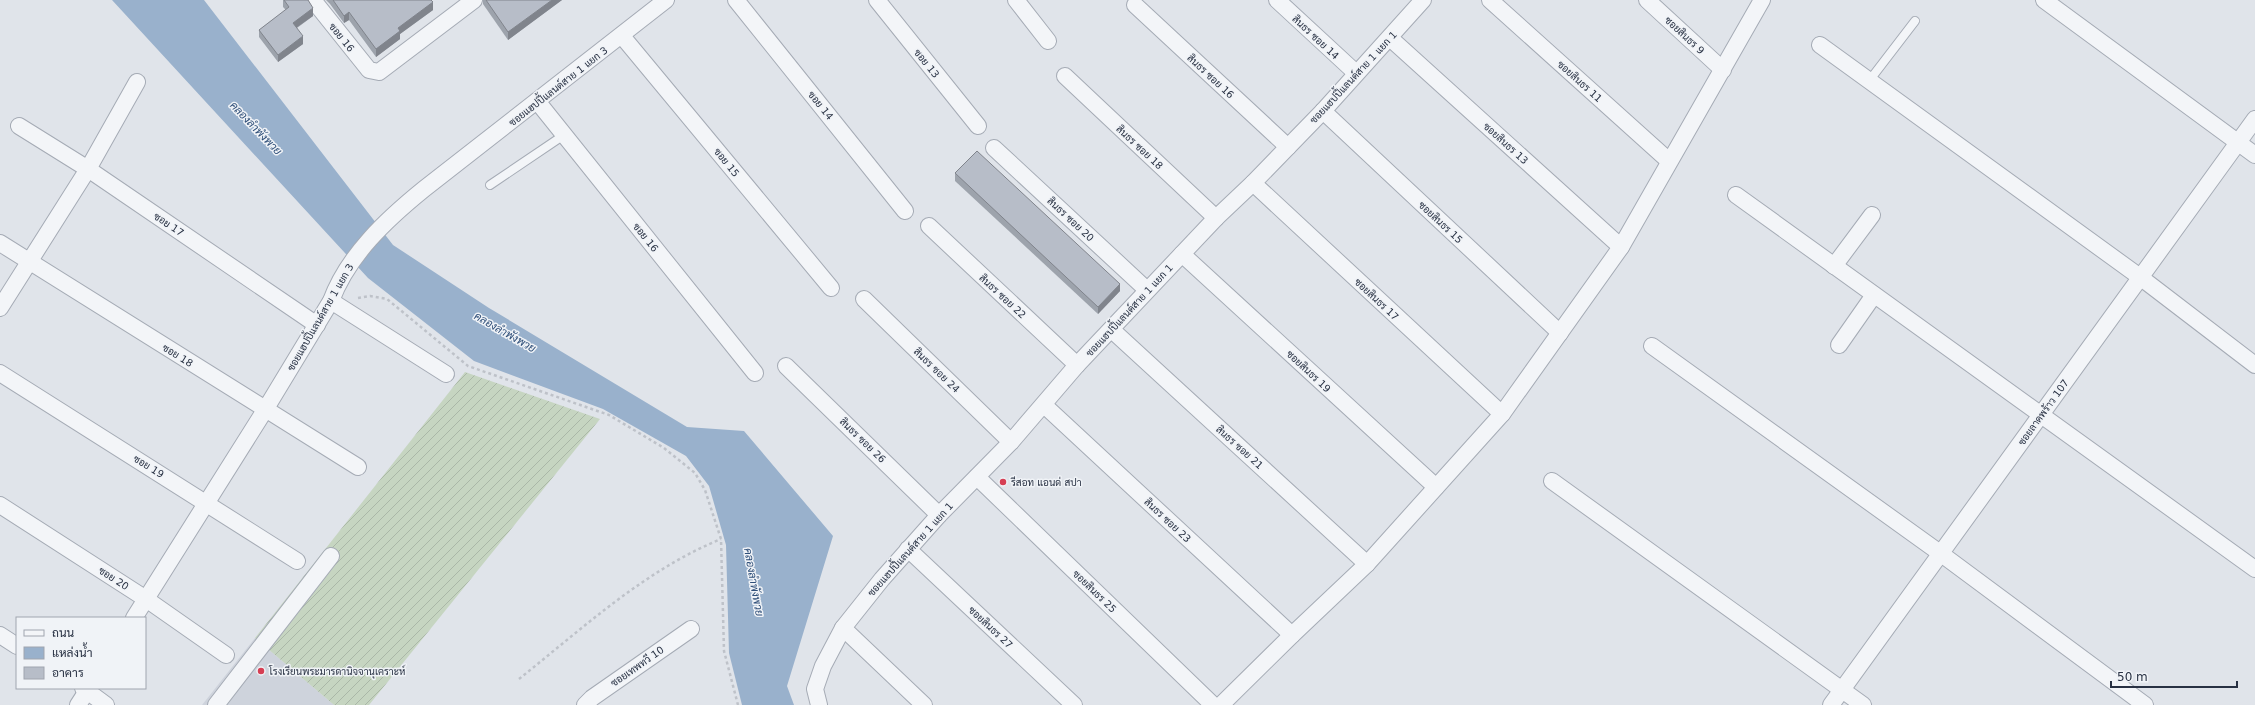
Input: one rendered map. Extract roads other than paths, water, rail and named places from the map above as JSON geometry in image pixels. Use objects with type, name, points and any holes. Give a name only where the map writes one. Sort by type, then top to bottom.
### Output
[{"type":"street","name":"ซอย 16","points":[[313,0],[365,65],[374,71],[379,72],[456,5]]},
{"type":"street","points":[[456,5],[474,0]]},
{"type":"street","name":"ซอยแฮปปี้แลนด์สาย 1 แยก 3","points":[[135,617],[317,325],[337,304],[337,284],[358,253],[398,210],[666,0]]},
{"type":"street","name":"ซอย 14","points":[[736,0],[905,211]]},
{"type":"street","name":"ซอย 13","points":[[877,0],[978,126]]},
{"type":"street","points":[[1016,0],[1048,41]]},
{"type":"street","name":"สินธร ซอย 14","points":[[1276,0],[1356,73]]},
{"type":"street","name":"ซอยแฮปปี้แลนด์สาย 1 แยก 1","points":[[819,705],[815,689],[823,666],[843,628],[908,549],[939,515],[1011,442],[1077,365],[1112,330],[1216,218],[1253,183],[1322,111],[1390,38],[1422,0]]},
{"type":"street","name":"ซอยสินธร 11","points":[[1490,0],[1670,161]]},
{"type":"street","name":"ซอยสินธร 9","points":[[1647,0],[1723,70]]},
{"type":"street","points":[[1221,705],[1367,564],[1502,414],[1621,248],[1762,0]]},
{"type":"street","points":[[2044,0],[2255,155]]},
{"type":"street","name":"สินธร ซอย 16","points":[[1135,5],[1288,147]]},
{"type":"street","name":"ซอย 15","points":[[622,36],[830,288]]},
{"type":"street","name":"ซอยสินธร 13","points":[[1390,38],[1621,248]]},
{"type":"street","points":[[1820,44],[2140,277],[2255,365]]},
{"type":"street","name":"สินธร ซอย 18","points":[[1064,76],[1216,218]]},
{"type":"street","points":[[0,308],[88,169],[137,82]]},
{"type":"street","name":"ซอย 16","points":[[537,101],[755,373]]},
{"type":"street","name":"ซอยสินธร 15","points":[[1322,111],[1560,333]]},
{"type":"street","name":"ซอยลาดพร้าว 107","points":[[1831,705],[2255,118]]},
{"type":"street","name":"ซอย 17","points":[[19,126],[88,169],[317,325]]},
{"type":"street","name":"สินธร ซอย 20","points":[[994,148],[1148,290]]},
{"type":"street","name":"ซอยสินธร 17","points":[[1253,183],[1502,414]]},
{"type":"street","points":[[1736,196],[2255,569]]},
{"type":"street","points":[[1834,266],[1872,215]]},
{"type":"street","name":"สินธร ซอย 22","points":[[929,226],[1077,365]]},
{"type":"street","name":"ซอย 18","points":[[0,243],[358,467]]},
{"type":"street","name":"ซอยสินธร 19","points":[[1182,254],[1436,487]]},
{"type":"street","points":[[1839,345],[1874,295]]},
{"type":"street","name":"สินธร ซอย 24","points":[[864,299],[1011,442]]},
{"type":"street","points":[[337,304],[446,374]]},
{"type":"street","name":"สินธร ซอย 21","points":[[1112,330],[1367,564]]},
{"type":"street","points":[[1652,346],[1940,553],[2145,705]]},
{"type":"street","name":"สินธร ซอย 26","points":[[786,366],[939,515]]},
{"type":"street","name":"ซอย 19","points":[[0,374],[207,502],[297,561]]},
{"type":"street","name":"สินธร ซอย 23","points":[[1044,405],[1292,635]]},
{"type":"street","name":"ซอยสินธร 25","points":[[977,477],[1213,705]]},
{"type":"street","points":[[1552,481],[1863,705]]},
{"type":"street","name":"ซอย 20","points":[[0,505],[146,599],[226,655]]},
{"type":"street","name":"ซอยสินธร 27","points":[[908,549],[1074,705]]},
{"type":"street","points":[[216,705],[331,556]]},
{"type":"street","points":[[843,628],[924,705]]},
{"type":"street","name":"ซอยเทพทวี 10","points":[[585,705],[592,698],[691,629]]},
{"type":"street","points":[[0,635],[16,645]]},
{"type":"street","points":[[78,705],[86,689],[106,705]]},
{"type":"lane","points":[[1869,81],[1915,21]]},
{"type":"lane","points":[[490,185],[564,135]]},
{"type":"water","name":"คลองลำพังพวย","points":[[112,0],[204,0],[393,245],[489,308],[687,427],[744,431],[833,536],[787,686],[794,705],[742,705],[729,653],[726,545],[709,486],[686,456],[603,409],[474,361],[368,278]]},
{"type":"place","name":"รีสอท แอนด่ สปา","points":[[1003,482]]},
{"type":"place","name":"โรงเรียนพระมารดานิจจานุเคราะห์","points":[[261,671]]}]
